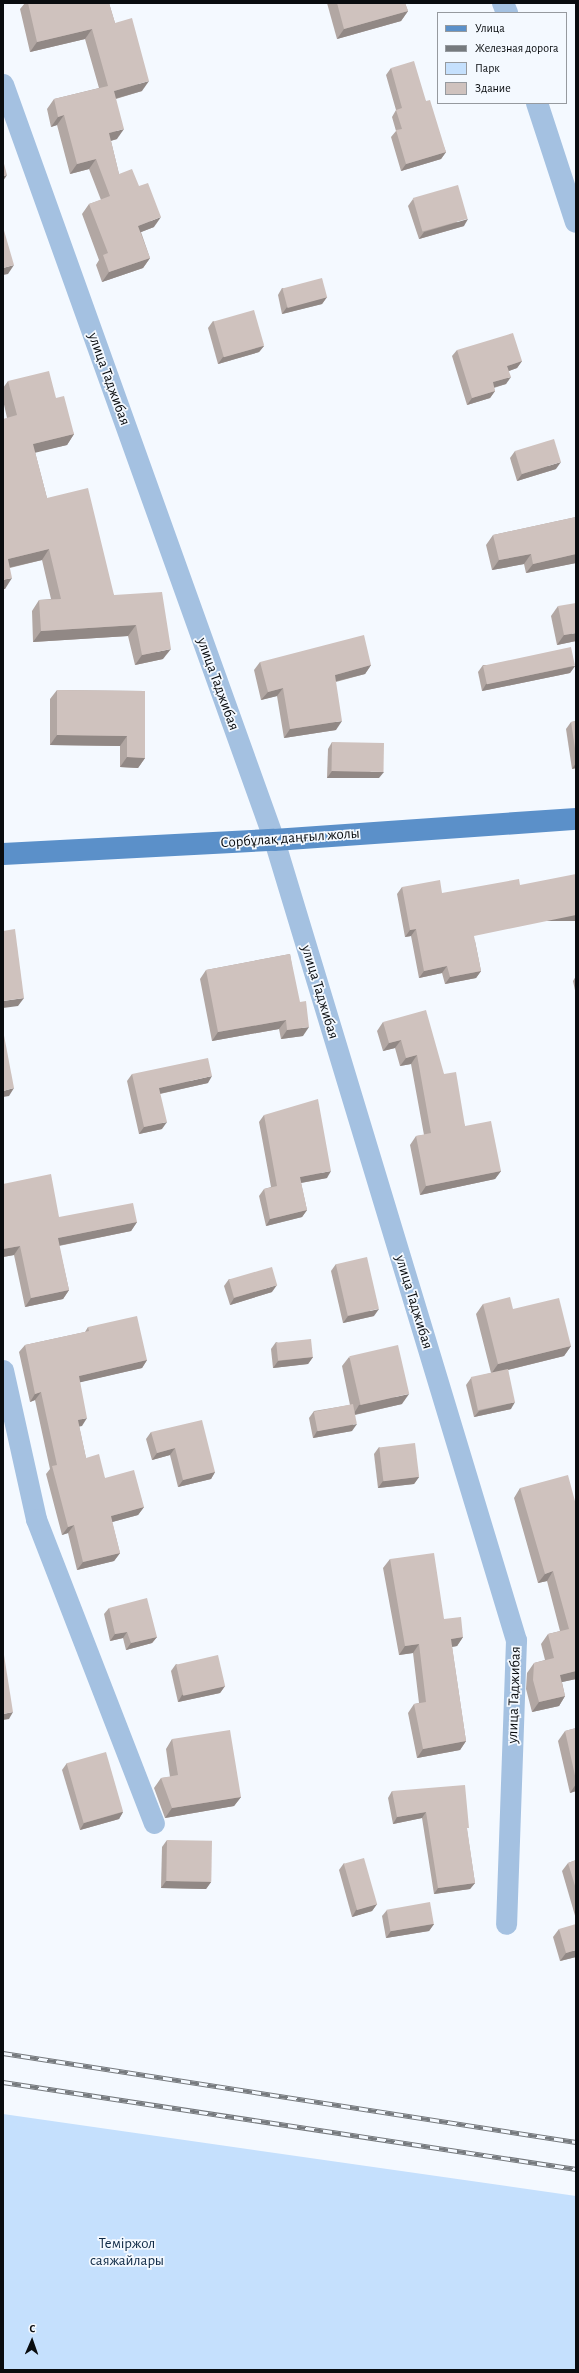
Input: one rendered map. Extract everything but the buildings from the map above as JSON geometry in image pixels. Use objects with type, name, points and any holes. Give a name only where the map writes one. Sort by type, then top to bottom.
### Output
[{"type":"main road","name":"Сорбұлақ даңғыл жолы","points":[[3,854],[274,840],[576,819]]},
{"type":"street","name":"улица Таджибая","points":[[3,84],[274,840],[516,1640],[506,1924]]},
{"type":"street","points":[[537,104],[576,222]]},
{"type":"street","points":[[3,1370],[36,1519],[154,1823]]},
{"type":"green space","name":"Теміржол саяжайлары","points":[[3,2114],[576,2196],[576,2370],[3,2370]]},
{"type":"railway","points":[[3,2053],[576,2142]]},
{"type":"railway","points":[[3,2082],[576,2169]]}]
